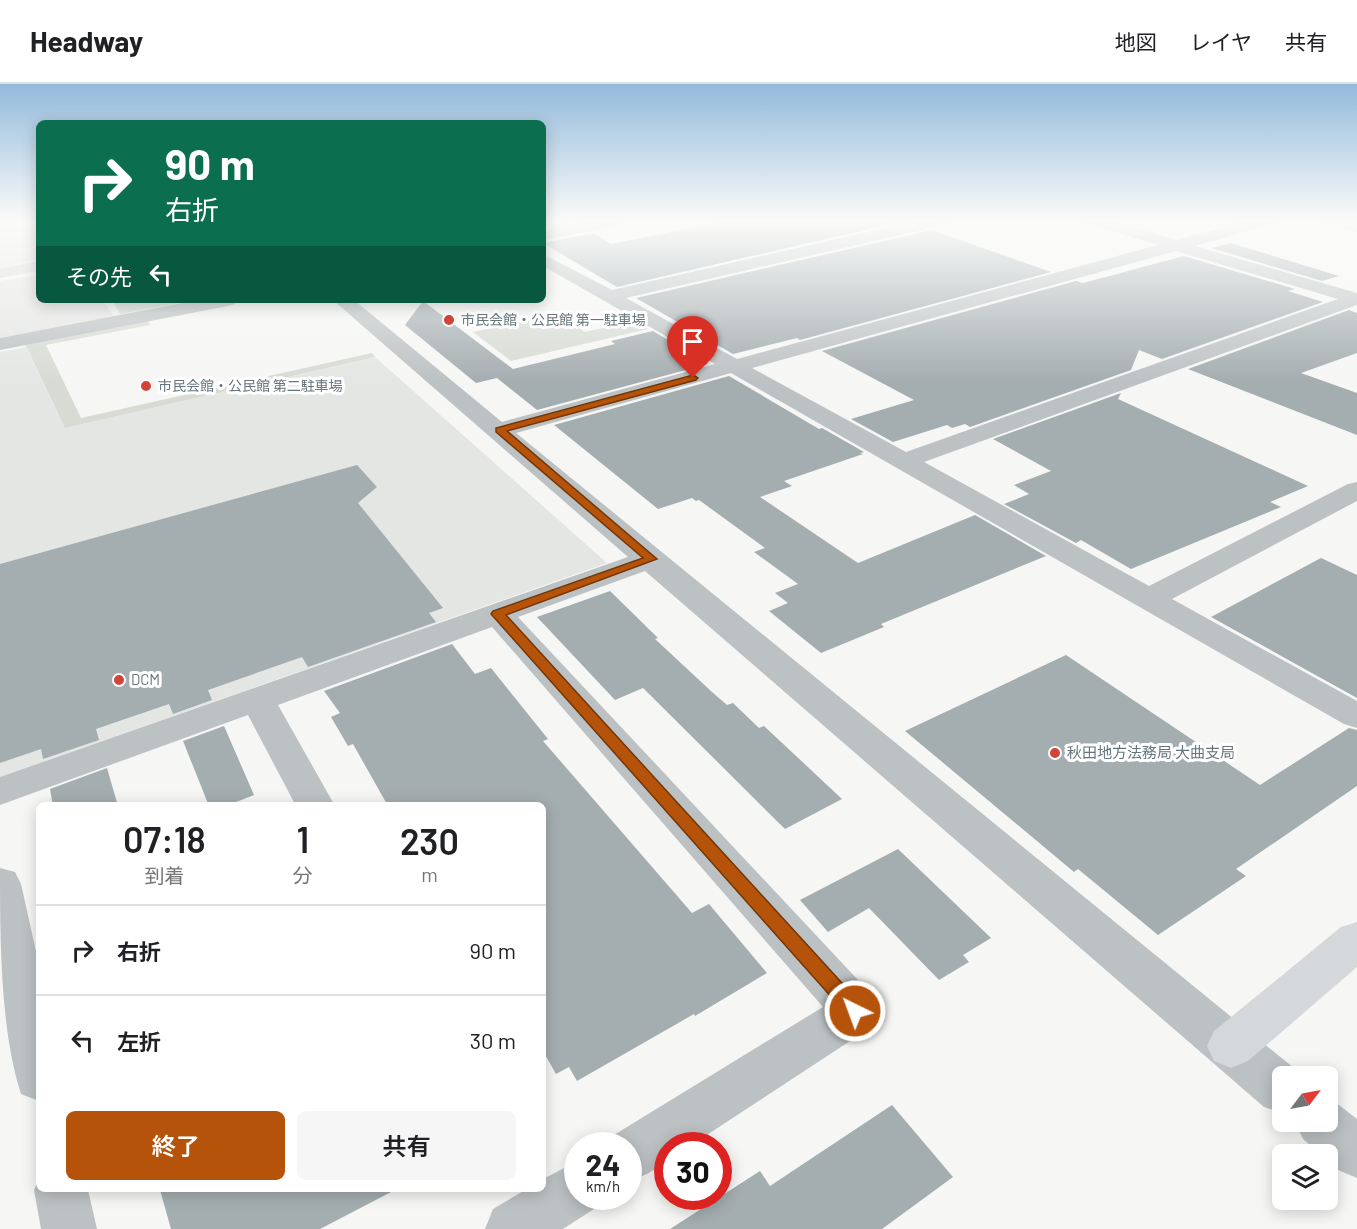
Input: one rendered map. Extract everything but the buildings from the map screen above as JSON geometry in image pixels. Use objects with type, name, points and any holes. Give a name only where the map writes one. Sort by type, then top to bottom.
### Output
[{"type":"street","points":[[571,274],[1357,716]]},
{"type":"street","points":[[609,296],[704,274]]},
{"type":"street","points":[[499,430],[1073,274]]},
{"type":"street","points":[[1274,274],[1357,299]]},
{"type":"street","points":[[904,461],[1357,299]]},
{"type":"street","points":[[0,344],[212,303]]},
{"type":"street","points":[[346,303],[1272,1082]]},
{"type":"street","points":[[1148,599],[1357,490]]},
{"type":"street","points":[[0,791],[258,701],[651,559]]},
{"type":"street","points":[[498,614],[855,1011],[642,1147]]},
{"type":"street","points":[[258,701],[314,802]]},
{"type":"street","points":[[0,884],[36,1063]]},
{"type":"street","points":[[1230,1046],[1357,940]]},
{"type":"street","points":[[1333,1132],[1357,1152]]},
{"type":"street","points":[[61,1192],[69,1229]]},
{"type":"shaded area","points":[[36,275],[36,303],[105,303],[114,317],[0,338],[0,281]]},
{"type":"shaded area","points":[[114,303],[180,303],[120,314]]},
{"type":"shaded area","points":[[557,314],[585,332],[634,321],[648,329],[511,361],[473,332]]},
{"type":"shaded area","points":[[148,321],[150,325],[46,345],[81,418],[372,353],[375,357],[65,428],[25,344]]},
{"type":"shaded area","points":[[26,347],[65,428],[375,357],[607,563],[0,777],[0,352]]},
{"type":"place","name":"市民会館・公民館 第一駐車場","points":[[449,320]]},
{"type":"place","name":"市民会館・公民館 第二駐車場","points":[[146,386]]},
{"type":"place","name":"DCM","points":[[119,680]]},
{"type":"place","name":"秋田地方法務局 大曲支局","points":[[1055,753]]},
{"type":"route","points":[[693,378],[499,430],[651,559],[498,614],[855,1011]]}]
